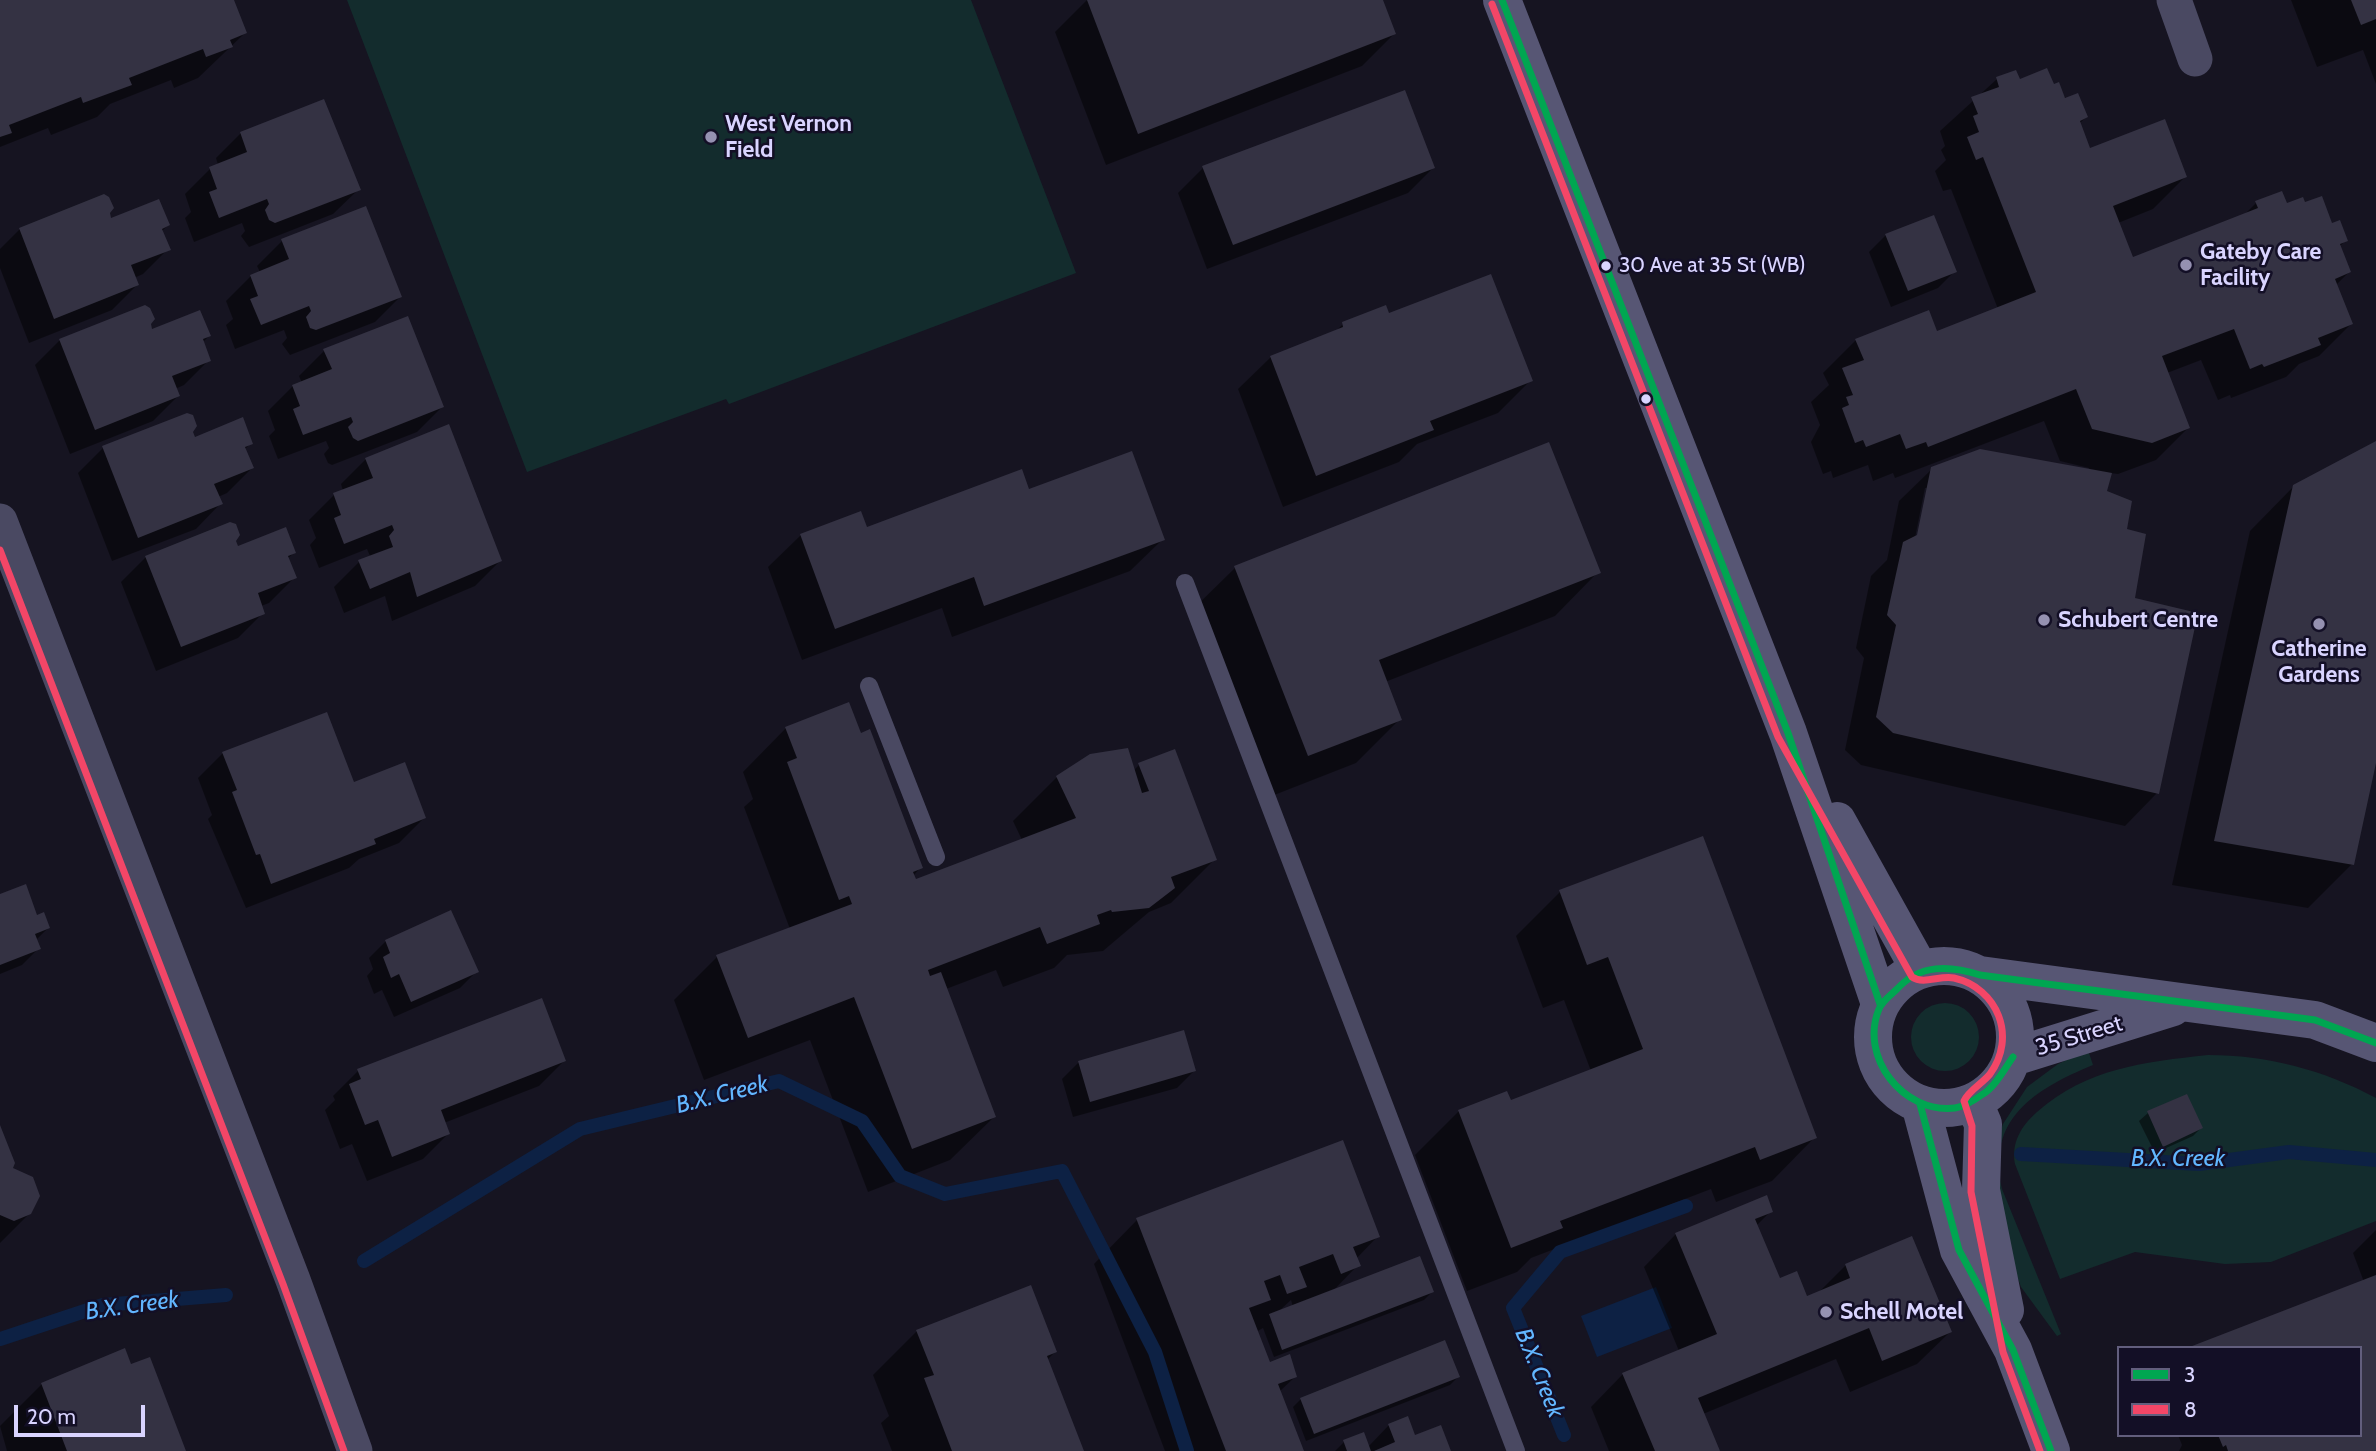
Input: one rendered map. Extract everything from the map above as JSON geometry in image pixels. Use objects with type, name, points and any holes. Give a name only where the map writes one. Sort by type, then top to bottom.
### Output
[{"type":"street","points":[[1502,0],[1788,733],[1881,1004]]},
{"type":"street","points":[[2174,0],[2195,59]]},
{"type":"street","points":[[0,521],[288,1268],[355,1451]]},
{"type":"street","points":[[1788,733],[1920,970]]},
{"type":"street","points":[[1932,966],[1956,967],[1980,975],[2004,998],[2015,1031],[2013,1057],[2002,1079],[1974,1103],[1944,1109],[1920,1104],[1905,1097],[1887,1080],[1875,1058],[1873,1028],[1881,1004],[1891,989],[1920,970],[1932,966]]},
{"type":"street","name":"35 Street","points":[[1980,975],[2315,1020],[2376,1043]]},
{"type":"street","name":"35 Street","points":[[2013,1057],[2185,1003]]},
{"type":"street","points":[[1974,1103],[1983,1124],[1981,1191],[2012,1350]]},
{"type":"street","points":[[1920,1104],[1959,1250],[2012,1350],[2049,1450]]},
{"type":"lane","points":[[1185,583],[1516,1451]]},
{"type":"lane","points":[[869,686],[936,857]]},
{"type":"green space","name":"West Vernon Field","points":[[347,0],[971,0],[1076,273],[729,404],[726,399],[527,472]]},
{"type":"green space","points":[[1952,1003],[1973,1018],[1979,1030],[1977,1050],[1969,1061],[1952,1071],[1938,1071],[1921,1061],[1913,1050],[1911,1030],[1921,1013],[1932,1005]]},
{"type":"green space","points":[[2088,1050],[2093,1065],[2035,1096],[2008,1125],[2001,1143],[1999,1165],[2002,1189],[2061,1334],[2057,1336],[2021,1287],[2004,1240],[1994,1148],[2003,1124],[2027,1087],[2058,1064]]},
{"type":"green space","points":[[2208,1055],[2252,1058],[2295,1066],[2336,1079],[2376,1098],[2376,1221],[2271,1262],[2225,1264],[2135,1252],[2060,1279],[2015,1164],[2014,1149],[2022,1129],[2056,1097],[2096,1076],[2139,1065]]},
{"type":"water","points":[[1656,1287],[1672,1328],[1597,1357],[1581,1316]]},
{"type":"building","points":[[0,0],[234,0],[247,33],[230,40],[233,47],[206,57],[203,49],[129,78],[132,85],[83,103],[81,97],[9,125],[12,133],[0,137]]},
{"type":"building","points":[[1087,0],[1383,0],[1396,34],[1138,134]]},
{"type":"building","points":[[2351,0],[2376,0],[2376,19],[2361,25]]},
{"type":"building","name":"Gateby Care Facility","points":[[2047,68],[2054,84],[2059,82],[2065,98],[2078,93],[2088,117],[2080,121],[2090,148],[2165,119],[2187,177],[2113,206],[2133,257],[2258,208],[2255,201],[2282,191],[2287,203],[2303,197],[2305,202],[2322,196],[2332,223],[2340,220],[2348,241],[2340,244],[2351,272],[2335,279],[2353,324],[2318,338],[2321,345],[2264,367],[2262,364],[2250,369],[2234,329],[2162,356],[2190,428],[2152,443],[2092,429],[2076,389],[1928,447],[1926,442],[1906,449],[1900,434],[1866,447],[1863,440],[1855,443],[1842,408],[1849,405],[1846,397],[1853,395],[1842,368],[1864,360],[1855,339],[1929,310],[1937,331],[2036,292],[1983,157],[1976,160],[1967,137],[1979,132],[1973,116],[1978,114],[1971,97],[1999,87],[1996,77],[2016,70],[2020,79]]},
{"type":"building","points":[[1405,90],[1435,168],[1233,245],[1202,166]]},
{"type":"building","points":[[324,99],[361,190],[275,223],[269,220],[265,210],[269,204],[267,199],[219,218],[209,192],[217,189],[209,167],[247,152],[240,132]]},
{"type":"building","points":[[104,194],[109,197],[114,208],[110,213],[111,218],[159,199],[170,225],[162,229],[171,250],[131,265],[139,285],[54,319],[19,228]]},
{"type":"building","points":[[366,206],[402,297],[316,330],[310,328],[306,317],[311,311],[309,306],[261,325],[250,299],[258,296],[250,275],[289,259],[281,239]]},
{"type":"building","points":[[1934,215],[1957,272],[1908,291],[1885,234]]},
{"type":"building","points":[[1491,274],[1533,381],[1430,421],[1434,430],[1316,476],[1270,356],[1343,327],[1342,322],[1386,305],[1389,313]]},
{"type":"building","points":[[145,305],[150,308],[155,319],[151,324],[152,329],[200,310],[211,336],[203,339],[211,361],[172,376],[180,396],[95,430],[59,339]]},
{"type":"building","points":[[408,316],[444,407],[358,441],[353,438],[348,427],[353,422],[351,417],[303,435],[293,409],[300,406],[292,385],[332,369],[323,349]]},
{"type":"building","points":[[187,413],[193,415],[197,426],[193,432],[195,437],[243,417],[253,444],[245,447],[254,468],[214,484],[223,504],[138,538],[102,446]]},
{"type":"building","points":[[449,424],[502,561],[417,597],[410,572],[370,589],[358,560],[393,547],[389,536],[394,530],[392,525],[344,544],[334,518],[341,515],[333,493],[373,478],[365,458]]},
{"type":"building","name":"Catherine Gardens","points":[[2376,441],[2376,763],[2354,865],[2214,841],[2293,485]]},
{"type":"building","points":[[1549,442],[1601,573],[1379,660],[1402,720],[1308,756],[1234,566]]},
{"type":"building","name":"Schubert Centre","points":[[1980,449],[2112,473],[2107,491],[2132,501],[2127,529],[2146,534],[2135,598],[2198,613],[2159,794],[1893,733],[1876,717],[1896,625],[1887,615],[1903,542],[1917,535],[1931,467]]},
{"type":"building","points":[[1132,451],[1165,540],[984,606],[974,577],[835,629],[800,534],[861,511],[867,527],[1022,469],[1029,489]]},
{"type":"building","points":[[230,522],[236,524],[240,535],[236,541],[238,546],[286,527],[296,553],[288,556],[297,578],[258,593],[265,614],[181,647],[145,556]]},
{"type":"building","points":[[849,702],[861,733],[870,729],[923,868],[913,872],[916,879],[1076,818],[1056,776],[1090,754],[1128,748],[1142,793],[1149,791],[1138,763],[1175,749],[1217,860],[1171,877],[1175,888],[1149,908],[1111,910],[1097,915],[1100,924],[1047,944],[1040,927],[928,970],[930,976],[941,972],[996,1117],[912,1149],[854,997],[748,1038],[716,955],[852,904],[849,896],[839,900],[787,762],[797,758],[785,727]]},
{"type":"building","points":[[327,712],[354,782],[405,762],[426,818],[374,839],[376,844],[271,884],[260,854],[256,855],[232,792],[237,790],[222,752]]},
{"type":"building","points":[[1703,836],[1817,1138],[1760,1160],[1755,1147],[1560,1221],[1563,1228],[1511,1248],[1458,1110],[1507,1091],[1511,1100],[1643,1049],[1608,957],[1587,965],[1559,890]]},
{"type":"building","points":[[26,884],[37,915],[44,912],[50,928],[35,934],[41,949],[0,965],[0,894]]},
{"type":"building","points":[[451,910],[479,972],[411,1002],[399,974],[391,978],[383,957],[390,953],[385,940]]},
{"type":"building","points":[[542,998],[566,1061],[441,1110],[450,1134],[392,1157],[378,1120],[365,1125],[349,1084],[361,1079],[357,1069]]},
{"type":"building","points":[[1184,1030],[1196,1071],[1090,1102],[1078,1061]]},
{"type":"building","points":[[2187,1094],[2203,1128],[2163,1147],[2147,1111]]},
{"type":"building","points":[[0,1125],[15,1163],[13,1168],[33,1177],[40,1196],[31,1214],[14,1221],[0,1215]]},
{"type":"building","points":[[1343,1140],[1380,1237],[1353,1247],[1361,1266],[1341,1274],[1333,1254],[1299,1267],[1307,1287],[1287,1294],[1280,1275],[1264,1281],[1271,1300],[1249,1308],[1270,1362],[1290,1354],[1297,1377],[1278,1384],[1304,1451],[1226,1451],[1136,1218]]},
{"type":"building","name":"Schell Motel","points":[[1767,1195],[1773,1212],[1755,1219],[1780,1278],[1797,1271],[1807,1296],[1850,1278],[1845,1264],[1912,1236],[1952,1332],[1882,1361],[1869,1328],[1698,1398],[1720,1451],[1655,1451],[1622,1373],[1717,1334],[1675,1233]]},
{"type":"building","points":[[1420,1256],[1434,1292],[1282,1350],[1269,1314]]},
{"type":"building","points":[[2376,1275],[2376,1451],[2228,1451],[2219,1437],[2362,1437],[2362,1346],[2192,1346]]},
{"type":"building","points":[[1031,1285],[1057,1352],[1047,1356],[1084,1451],[952,1451],[924,1378],[934,1375],[916,1330]]},
{"type":"building","points":[[1445,1340],[1460,1377],[1314,1434],[1300,1398]]},
{"type":"building","points":[[125,1348],[131,1364],[150,1357],[186,1451],[67,1451],[41,1383]]},
{"type":"building","points":[[1408,1416],[1415,1435],[1441,1425],[1451,1451],[1374,1451],[1395,1442],[1388,1424]]},
{"type":"building","points":[[1364,1432],[1371,1451],[1347,1451],[1343,1440]]},
{"type":"waterway","name":"B.X. Creek","points":[[364,1261],[580,1129],[779,1081],[862,1121],[900,1176],[945,1194],[1062,1171],[1155,1352],[1187,1451]]},
{"type":"waterway","name":"B.X. Creek","points":[[2021,1154],[2199,1164],[2289,1152],[2376,1160]]},
{"type":"waterway","name":"B.X. Creek","points":[[1564,1435],[1513,1308],[1560,1252],[1686,1206]]},
{"type":"waterway","name":"B.X. Creek","points":[[0,1339],[103,1305],[226,1295]]},
{"type":"transit line","name":"3","points":[[1502,0],[1788,733],[1880,1004]]},
{"type":"transit line","name":"8","points":[[1492,4],[1778,737],[1912,977],[1922,980],[1954,978],[1969,983],[1982,992],[1999,1016],[2002,1045],[1998,1060],[1990,1074],[1964,1101],[1972,1126],[1971,1192],[2003,1352],[2040,1451]]},
{"type":"transit line","name":"8","points":[[0,550],[283,1284],[344,1451]]},
{"type":"transit line","name":"3","points":[[2013,1057],[1992,1087],[1966,1104],[1955,1108],[1918,1102],[1890,1079],[1881,1063],[1875,1046],[1874,1027],[1879,1009],[1887,998],[1915,975],[1946,968],[1980,975],[2315,1020],[2376,1043]]},
{"type":"transit line","name":"3","points":[[1920,1104],[1959,1250],[2013,1350],[2051,1451]]},
{"type":"place","name":"West Vernon Field","points":[[711,137]]},
{"type":"place","name":"Gateby Care Facility","points":[[2186,265]]},
{"type":"place","name":"30 Ave at 35 St (WB)","points":[[1606,266]]},
{"type":"place","name":"Schubert Centre","points":[[2044,620]]},
{"type":"place","name":"Catherine Gardens","points":[[2319,624]]},
{"type":"place","name":"Schell Motel","points":[[1826,1312]]}]
